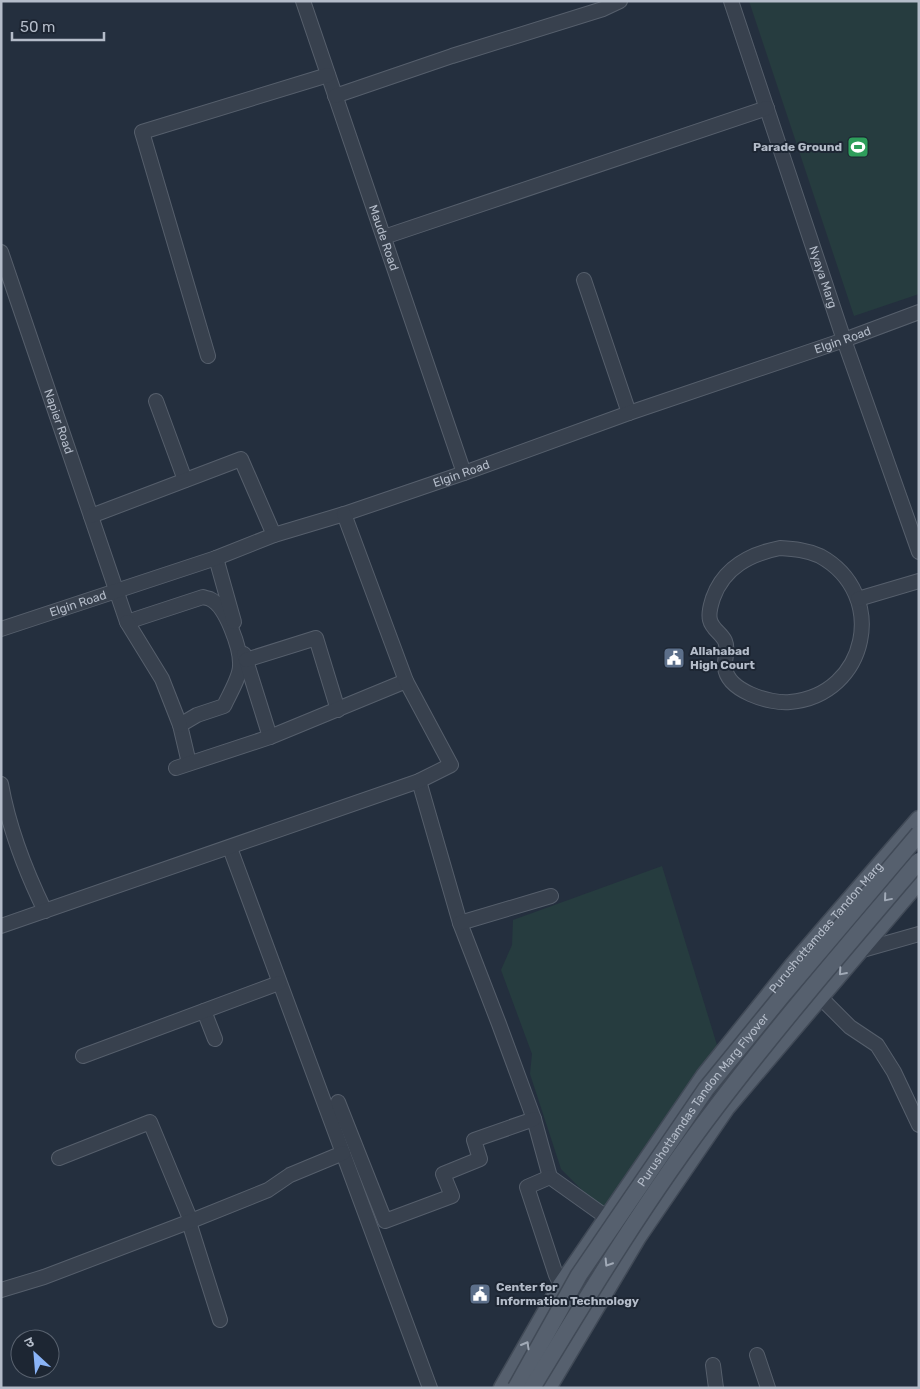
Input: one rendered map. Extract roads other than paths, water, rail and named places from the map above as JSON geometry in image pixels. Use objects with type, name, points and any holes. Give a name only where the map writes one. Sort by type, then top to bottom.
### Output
[{"type":"main road","name":"Purushottamdas Tandon Marg","points":[[502,1388],[561,1285],[704,1076],[793,966],[919,819]]},
{"type":"main road","name":"Purushottamdas Tandon Marg Flyover","points":[[516,1388],[579,1275],[706,1089],[919,834]]},
{"type":"main road","name":"Purushottamdas Tandon Marg Flyover","points":[[532,1388],[610,1261],[716,1108],[786,1018],[919,861]]},
{"type":"main road","points":[[548,1388],[638,1237],[727,1107],[859,951],[911,897],[919,881]]},
{"type":"street","name":"Maude Road","points":[[302,1],[464,473]]},
{"type":"street","points":[[335,96],[452,56],[602,9],[620,1]]},
{"type":"street","name":"Nyaya Marg","points":[[730,1],[844,340],[919,552]]},
{"type":"street","points":[[208,356],[142,132],[328,75]]},
{"type":"street","points":[[384,237],[767,108]]},
{"type":"street","name":"Napier Road","points":[[1,252],[127,622],[162,679],[180,725],[189,763]]},
{"type":"street","points":[[584,280],[629,412]]},
{"type":"street","name":"Elgin Road","points":[[1,629],[216,558],[274,535],[344,514],[464,473],[629,412],[844,340],[919,312]]},
{"type":"street","points":[[156,401],[185,480]]},
{"type":"street","points":[[91,516],[241,459],[274,535]]},
{"type":"street","points":[[1,926],[419,782],[451,764],[406,681],[344,514]]},
{"type":"street","points":[[780,548],[800,549],[819,556],[836,566],[849,581],[858,599],[862,615],[860,646],[854,661],[833,686],[804,700],[780,702],[757,697],[743,690],[730,680],[725,668],[727,654],[725,641],[716,632],[710,620],[709,610],[716,591],[727,574],[742,561],[760,552],[780,548]]},
{"type":"street","points":[[216,558],[270,737]]},
{"type":"street","points":[[858,599],[919,581]]},
{"type":"street","points":[[127,622],[203,597],[211,599],[226,616],[237,646],[240,666],[232,690],[224,706],[196,715],[180,725]]},
{"type":"street","points":[[246,660],[316,638],[338,710]]},
{"type":"street","points":[[176,768],[270,737],[406,681]]},
{"type":"street","points":[[419,782],[460,923],[534,1119],[550,1177],[607,1219],[638,1237]]},
{"type":"street","points":[[1,784],[16,845],[45,911]]},
{"type":"street","points":[[230,848],[430,1388]]},
{"type":"street","points":[[460,923],[551,896]]},
{"type":"street","points":[[859,951],[919,934]]},
{"type":"street","points":[[83,1056],[279,983]]},
{"type":"street","points":[[820,996],[850,1027],[877,1045],[894,1072],[919,1125]]},
{"type":"street","points":[[204,1011],[215,1039]]},
{"type":"street","points":[[338,1102],[384,1221],[452,1196],[443,1174],[480,1159],[474,1140],[534,1119]]},
{"type":"street","points":[[59,1158],[150,1122],[190,1222],[220,1320]]},
{"type":"street","points":[[1,1290],[44,1277],[190,1222],[268,1190],[290,1174],[343,1153]]},
{"type":"street","points":[[550,1177],[527,1187],[556,1275],[561,1285],[589,1319]]},
{"type":"street","points":[[757,1355],[768,1388]]},
{"type":"street","points":[[713,1366],[716,1388]]},
{"type":"place","name":"Parade Ground","points":[[858,147]]},
{"type":"place","name":"Allahabad High Court","points":[[674,658]]},
{"type":"place","name":"Center for Information Technology","points":[[480,1294]]}]
